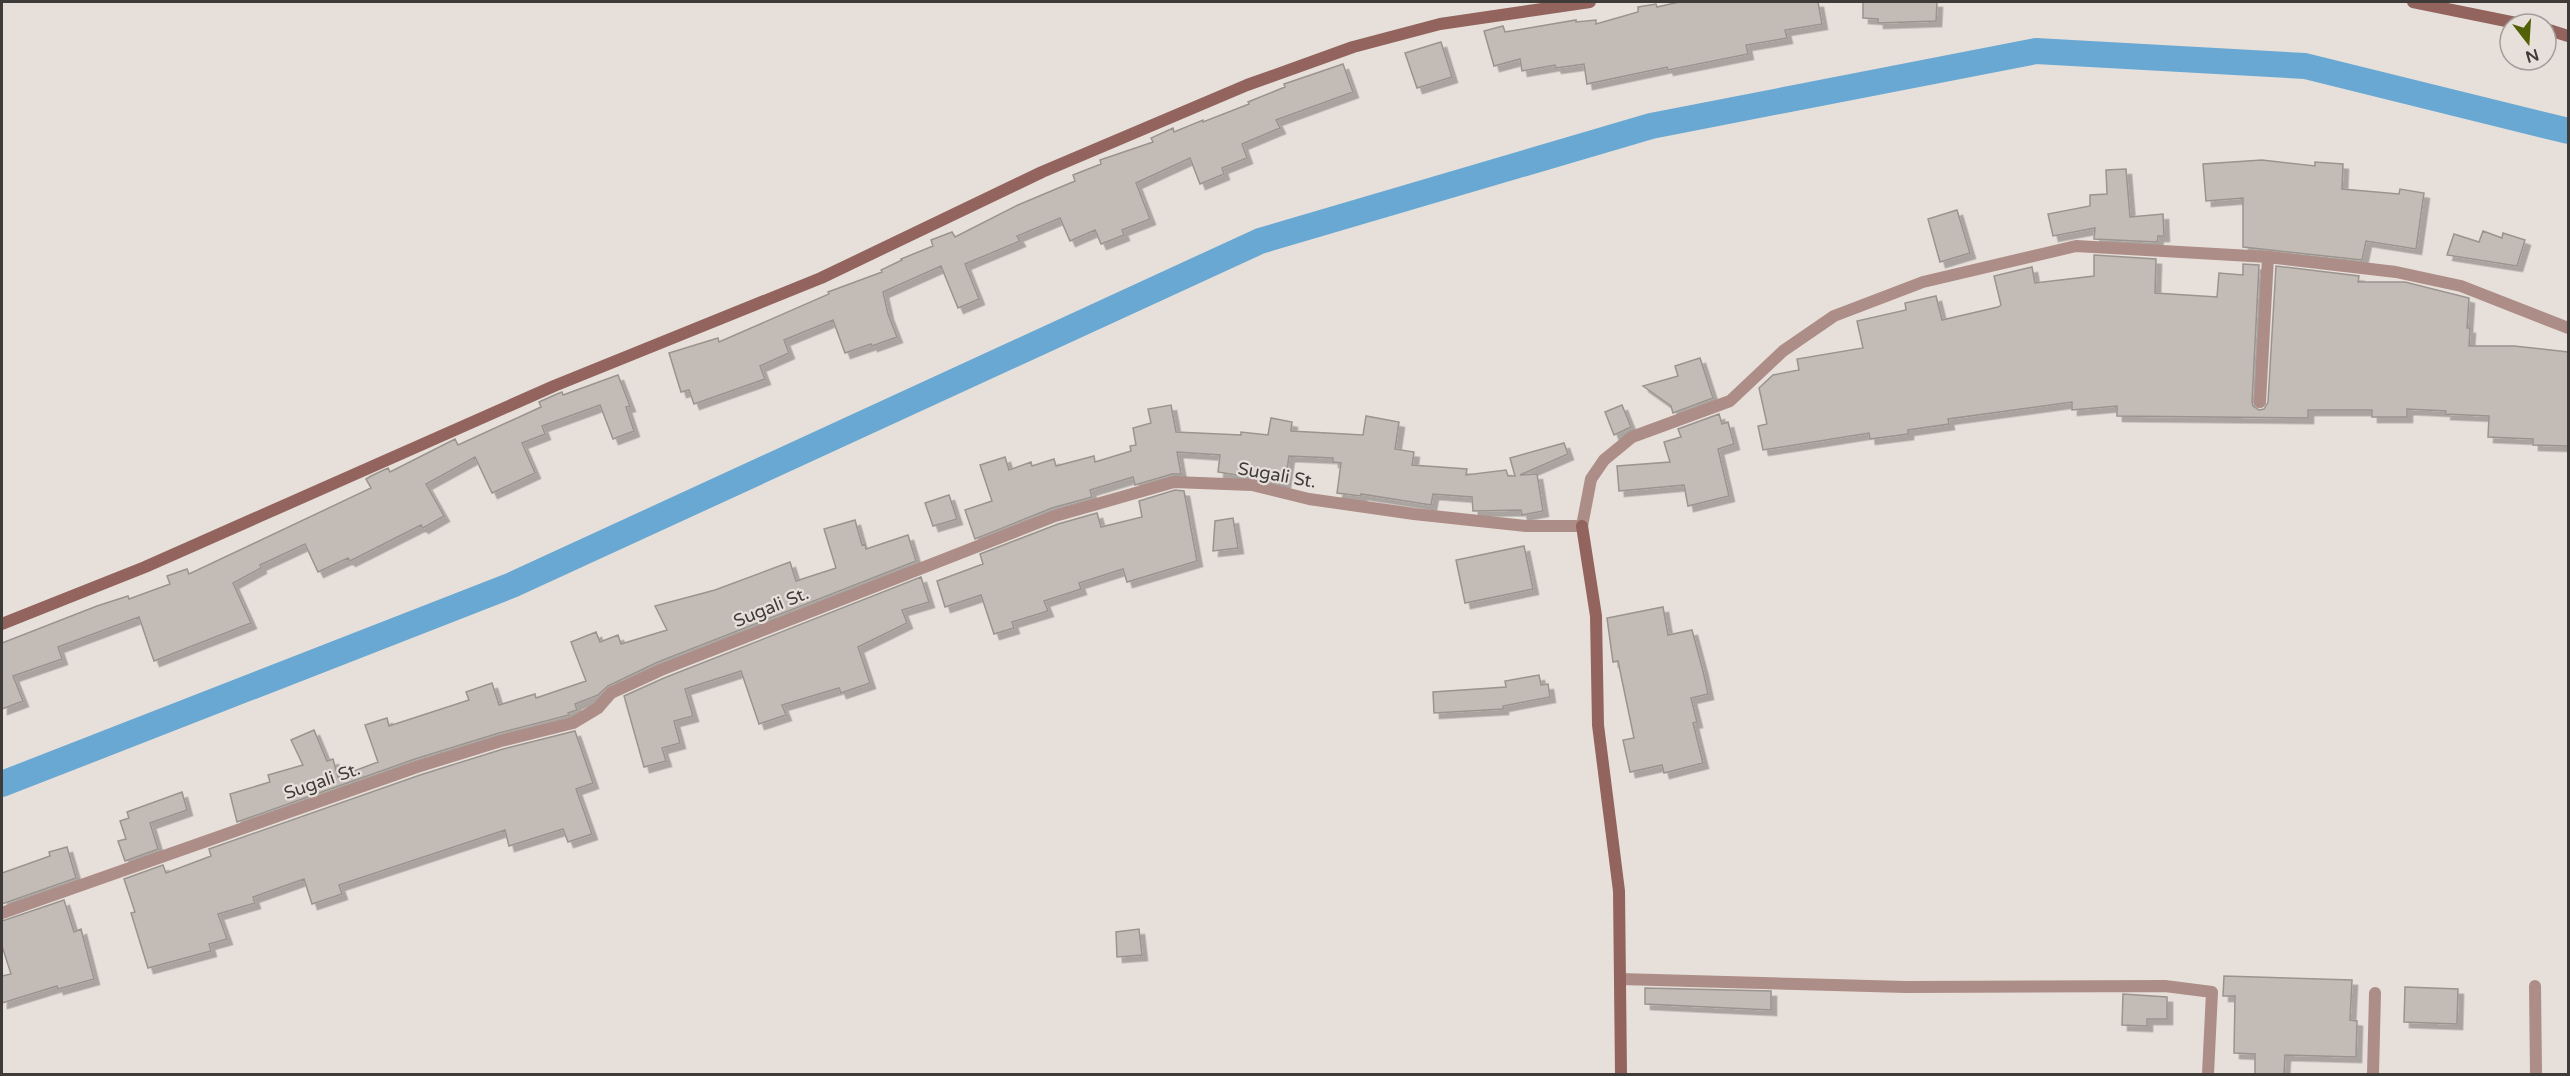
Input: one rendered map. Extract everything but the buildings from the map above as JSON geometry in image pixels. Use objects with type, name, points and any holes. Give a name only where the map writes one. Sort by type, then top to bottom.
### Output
[{"type":"street","points":[[2,624],[145,567],[554,386],[821,278],[1042,172],[1247,85],[1353,47],[1440,24],[1590,2]]},
{"type":"street","points":[[2413,2],[2498,19]]},
{"type":"street","points":[[1621,1074],[1619,891],[1598,725],[1596,616],[1582,526],[1591,478],[1604,460],[1632,437],[1730,401],[1783,351],[1834,316],[1923,282],[2076,246],[2268,257],[2396,272],[2461,286],[2568,328]]},
{"type":"street","points":[[2260,402],[2268,257]]},
{"type":"street","name":"Sugali St.","points":[[2,913],[417,767],[501,741],[573,723],[598,708],[611,693],[661,670],[1055,516],[1174,482],[1252,485],[1309,499],[1414,514],[1526,526],[1582,526]]},
{"type":"street","points":[[1620,979],[1906,987],[2165,986],[2212,992],[2208,1074]]},
{"type":"street","points":[[2535,986],[2536,1074]]},
{"type":"street","points":[[2373,1074],[2375,993]]},
{"type":"waterway","points":[[2,784],[512,585],[1260,241],[1651,126],[2036,51],[2305,66],[2568,131]]}]
